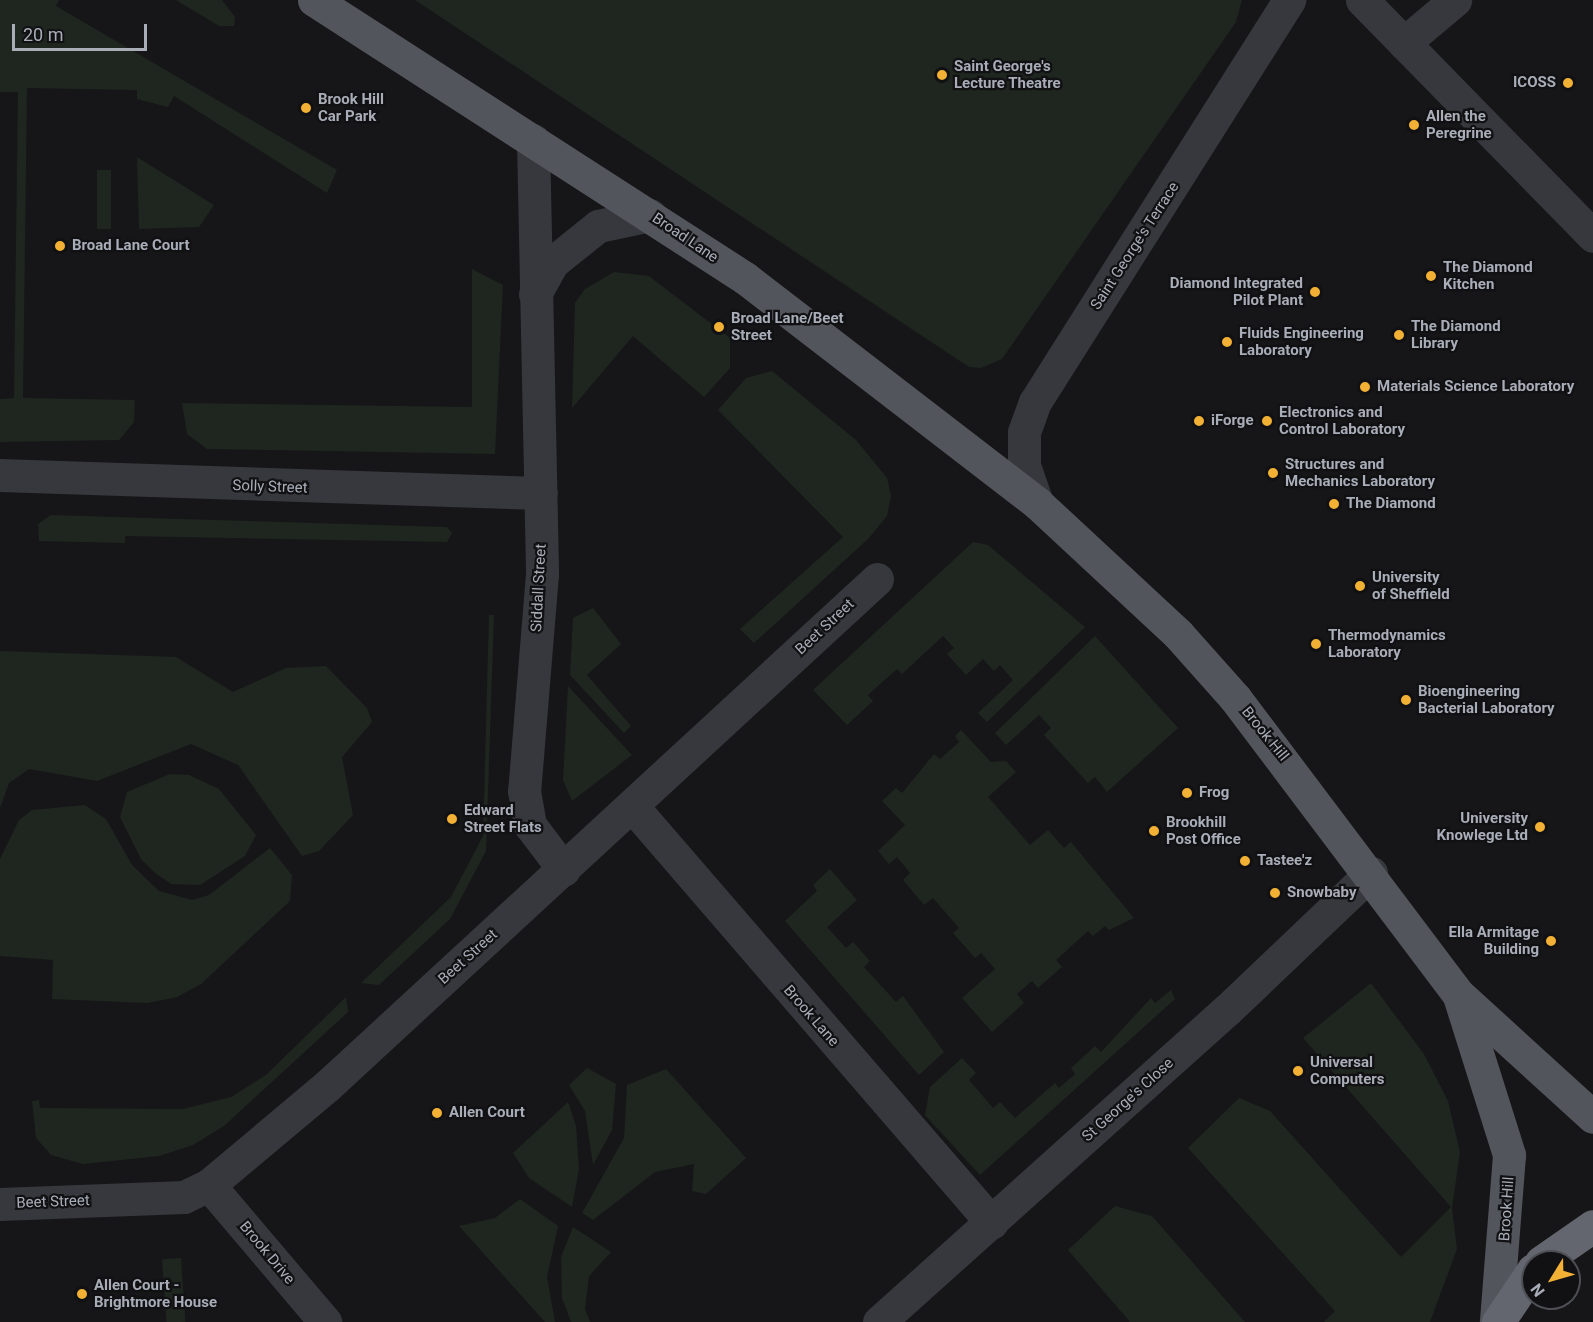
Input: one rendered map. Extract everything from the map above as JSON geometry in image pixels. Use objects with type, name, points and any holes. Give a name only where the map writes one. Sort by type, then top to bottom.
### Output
[{"type":"highway","points":[[1558,1250],[1593,1226]]},
{"type":"highway","points":[[1497,1322],[1521,1287]]},
{"type":"main road","name":"Broad Lane","points":[[314,0],[650,215],[810,325],[1038,503]]},
{"type":"main road","name":"Brook Hill","points":[[1038,503],[1185,642],[1276,747],[1459,995],[1593,1117]]},
{"type":"main road","name":"Brook Hill","points":[[1459,995],[1509,1155],[1497,1322]]},
{"type":"street","name":"Saint George's Terrace","points":[[1038,503],[1024,466],[1024,432],[1035,402],[1289,0]]},
{"type":"street","points":[[1362,0],[1593,236]]},
{"type":"street","points":[[1404,43],[1455,0]]},
{"type":"street","name":"Siddall Street","points":[[533,140],[542,574],[524,791],[530,825],[564,870]]},
{"type":"street","points":[[535,294],[552,263],[598,226],[650,215]]},
{"type":"street","name":"Solly Street","points":[[0,475],[541,493]]},
{"type":"street","name":"Beet Street","points":[[0,1204],[184,1197],[209,1185],[327,1086],[633,807],[877,579]]},
{"type":"street","name":"Brook Lane","points":[[633,807],[992,1223]]},
{"type":"street","name":"St George's Close","points":[[879,1322],[992,1223],[1371,873]]},
{"type":"street","name":"Brook Drive","points":[[209,1185],[325,1322]]},
{"type":"shaded area","points":[[0,0],[59,0],[56,6],[337,170],[327,193],[174,96],[168,107],[137,99],[137,90],[27,88],[23,398],[135,400],[134,422],[119,440],[0,442],[0,399],[14,398],[18,92],[0,92]]},
{"type":"shaded area","points":[[176,0],[222,0],[235,17],[234,26],[219,26]]},
{"type":"shaded area","points":[[415,0],[1242,0],[1236,22],[1002,359],[981,368],[969,367]]},
{"type":"shaded area","points":[[137,157],[214,205],[199,227],[139,229]]},
{"type":"shaded area","points":[[97,170],[111,170],[111,229],[97,229]]},
{"type":"shaded area","points":[[472,269],[503,285],[495,454],[207,449],[187,434],[182,403],[472,407]]},
{"type":"shaded area","points":[[614,272],[649,276],[730,338],[730,368],[704,397],[633,336],[572,408],[575,303],[585,289]]},
{"type":"shaded area","points":[[772,371],[856,440],[887,478],[891,496],[887,516],[869,538],[754,643],[740,629],[843,537],[718,410],[746,378]]},
{"type":"shaded area","points":[[51,515],[447,527],[452,533],[447,542],[125,536],[125,543],[39,541],[38,524]]},
{"type":"shaded area","points":[[973,542],[988,545],[1085,627],[987,722],[978,713],[1013,680],[1000,665],[994,671],[983,659],[966,675],[947,654],[954,648],[943,636],[902,674],[897,669],[868,695],[873,701],[847,725],[813,690]]},
{"type":"shaded area","points":[[593,608],[621,644],[587,675],[631,726],[624,733],[570,675],[573,618]]},
{"type":"shaded area","points":[[489,615],[494,615],[486,851],[450,919],[379,985],[361,983],[451,897],[483,836]]},
{"type":"shaded area","points":[[1095,636],[1178,728],[1107,792],[1095,777],[1088,783],[1044,735],[1051,728],[1039,715],[1006,745],[995,733]]},
{"type":"shaded area","points":[[0,651],[176,657],[233,692],[286,668],[326,666],[367,708],[372,722],[342,757],[353,815],[319,851],[302,856],[238,765],[191,744],[97,781],[29,769],[9,783],[0,808]]},
{"type":"shaded area","points":[[568,686],[632,755],[572,801],[563,780]]},
{"type":"shaded area","points":[[961,730],[991,762],[1006,761],[1016,772],[988,797],[1030,845],[1048,830],[1064,848],[1071,842],[1134,918],[1109,930],[1105,926],[1093,936],[1088,931],[1056,960],[1062,967],[1038,988],[1032,981],[1017,994],[1024,1003],[992,1032],[962,998],[995,969],[981,953],[975,958],[953,933],[959,928],[933,898],[924,905],[903,880],[910,873],[897,857],[889,864],[878,851],[905,825],[882,801],[896,788],[902,793],[934,754],[940,759],[959,742],[955,736]]},
{"type":"shaded area","points":[[170,774],[189,775],[219,789],[256,835],[245,856],[200,885],[171,884],[155,873],[141,859],[120,817],[127,792]]},
{"type":"shaded area","points":[[85,805],[106,819],[132,865],[159,891],[192,900],[209,895],[270,848],[292,875],[290,901],[201,984],[177,997],[148,1003],[52,999],[53,960],[0,956],[0,859],[19,820],[32,810]]},
{"type":"shaded area","points":[[830,869],[857,900],[827,927],[846,948],[853,942],[870,961],[864,967],[896,1002],[903,996],[944,1052],[919,1075],[785,921],[817,891],[813,885]]},
{"type":"shaded area","points":[[1371,983],[1424,1054],[1448,1101],[1460,1152],[1452,1208],[1457,1249],[1430,1322],[1324,1322],[1335,1311],[1188,1148],[1239,1098],[1270,1111],[1401,1257],[1451,1207],[1303,1038]]},
{"type":"shaded area","points":[[1171,990],[1175,999],[980,1175],[925,1115],[930,1087],[962,1058],[976,1073],[969,1080],[993,1108],[1000,1102],[1015,1118],[1055,1083],[1059,1088],[1075,1074],[1071,1068],[1095,1046],[1101,1052],[1151,998],[1155,1003]]},
{"type":"shaded area","points":[[346,997],[348,1012],[224,1126],[193,1145],[159,1156],[83,1164],[51,1155],[36,1138],[32,1101],[39,1100],[40,1108],[183,1109],[231,1097],[266,1075]]},
{"type":"shaded area","points":[[587,1068],[616,1084],[612,1130],[593,1165],[585,1111],[569,1085]]},
{"type":"shaded area","points":[[666,1069],[746,1158],[706,1194],[692,1191],[694,1164],[655,1172],[593,1220],[582,1213],[624,1138],[627,1085]]},
{"type":"shaded area","points":[[568,1102],[576,1126],[579,1169],[572,1207],[529,1178],[513,1153]]},
{"type":"shaded area","points":[[520,1199],[558,1226],[547,1277],[555,1322],[545,1322],[459,1226],[495,1218]]},
{"type":"shaded area","points":[[1115,1206],[1152,1216],[1245,1322],[1130,1322],[1068,1250]]},
{"type":"shaded area","points":[[573,1227],[611,1252],[589,1276],[585,1309],[590,1322],[571,1322],[562,1298],[561,1257]]},
{"type":"shaded area","points":[[181,1258],[185,1322],[166,1322],[162,1259]]},
{"type":"place","name":"Saint George's Lecture Theatre","points":[[942,75]]},
{"type":"place","name":"ICOSS","points":[[1568,83]]},
{"type":"place","name":"Brook Hill Car Park","points":[[306,108]]},
{"type":"place","name":"Allen the Peregrine","points":[[1414,125]]},
{"type":"place","name":"Broad Lane Court","points":[[60,246]]},
{"type":"place","name":"The Diamond Kitchen","points":[[1431,276]]},
{"type":"place","name":"Diamond Integrated Pilot Plant","points":[[1315,292]]},
{"type":"place","name":"Broad Lane/Beet Street","points":[[719,327]]},
{"type":"place","name":"The Diamond Library","points":[[1399,335]]},
{"type":"place","name":"Fluids Engineering Laboratory","points":[[1227,342]]},
{"type":"place","name":"Materials Science Laboratory","points":[[1365,387]]},
{"type":"place","name":"iForge","points":[[1199,421]]},
{"type":"place","name":"Electronics and Control Laboratory","points":[[1267,421]]},
{"type":"place","name":"Structures and Mechanics Laboratory","points":[[1273,473]]},
{"type":"place","name":"The Diamond","points":[[1334,504]]},
{"type":"place","name":"University of Sheffield","points":[[1360,586]]},
{"type":"place","name":"Thermodynamics Laboratory","points":[[1316,644]]},
{"type":"place","name":"Bioengineering Bacterial Laboratory","points":[[1406,700]]},
{"type":"place","name":"Frog","points":[[1187,793]]},
{"type":"place","name":"Edward Street Flats","points":[[452,819]]},
{"type":"place","name":"University Knowlege Ltd","points":[[1540,827]]},
{"type":"place","name":"Brookhill Post Office","points":[[1154,831]]},
{"type":"place","name":"Tastee'z","points":[[1245,861]]},
{"type":"place","name":"Snowbaby","points":[[1275,893]]},
{"type":"place","name":"Ella Armitage Building","points":[[1551,941]]},
{"type":"place","name":"Universal Computers","points":[[1298,1071]]},
{"type":"place","name":"Allen Court","points":[[437,1113]]},
{"type":"place","name":"Allen Court - Brightmore House","points":[[82,1294]]}]
